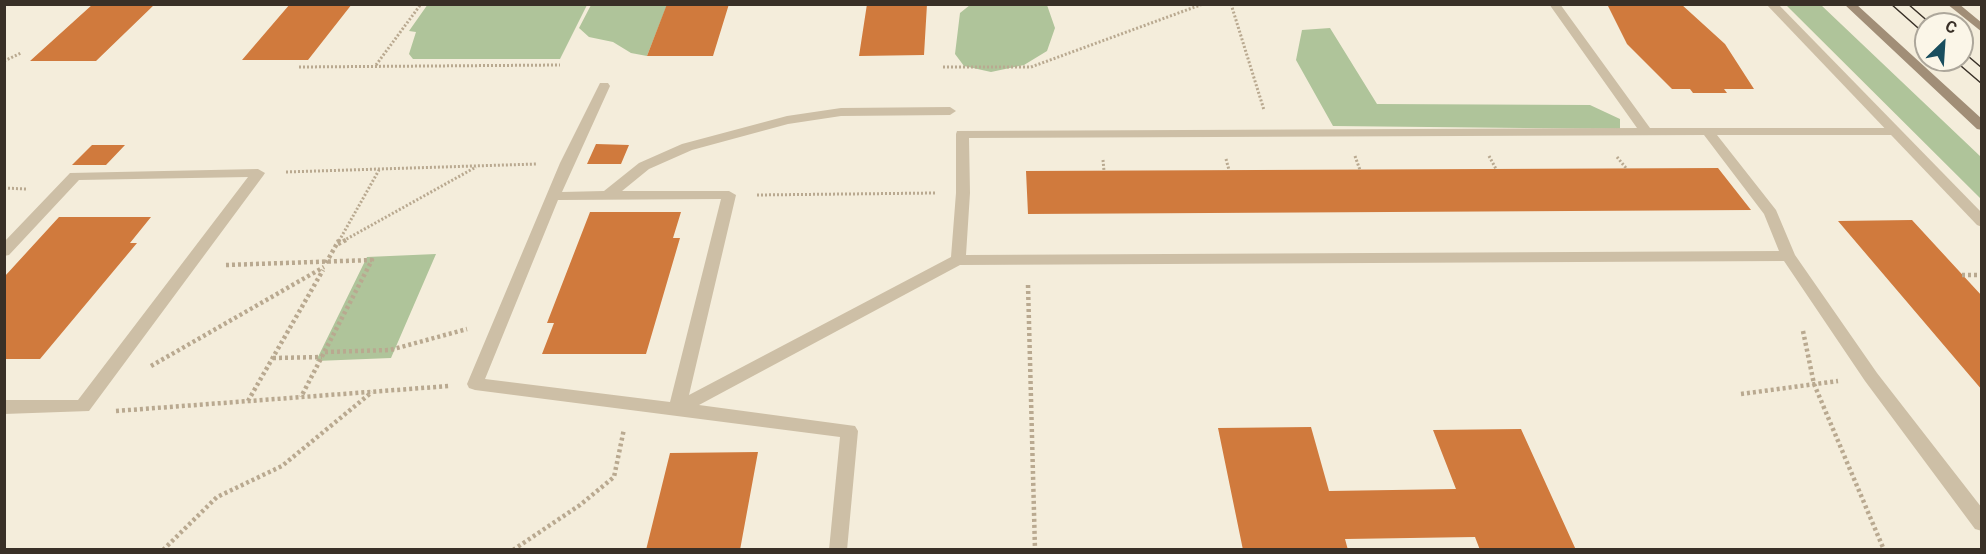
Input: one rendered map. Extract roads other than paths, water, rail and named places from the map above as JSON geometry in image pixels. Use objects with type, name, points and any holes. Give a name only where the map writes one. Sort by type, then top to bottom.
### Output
[{"type":"main road","points":[[1849,4],[1982,126]]},
{"type":"main road","points":[[1952,4],[1982,29]]},
{"type":"street","points":[[1554,4],[1646,132]]},
{"type":"street","points":[[1771,4],[1982,222]]},
{"type":"street","points":[[604,86],[567,163],[475,384],[849,431],[838,549]]},
{"type":"street","points":[[607,196],[644,166],[687,147],[787,120],[841,112],[950,111]]},
{"type":"street","points":[[958,260],[963,193],[962,134],[1892,131]]},
{"type":"street","points":[[1708,132],[1771,213],[1788,256],[1871,377],[1982,523]]},
{"type":"street","points":[[4,251],[75,176],[258,173],[83,406],[4,407]]},
{"type":"street","points":[[553,196],[729,195],[677,409]]},
{"type":"street","points":[[677,409],[958,260],[1788,256]]},
{"type":"tram line","points":[[1891,4],[1914,24]]},
{"type":"tram line","points":[[1908,4],[1917,12]]},
{"type":"tram line","points":[[1974,61],[1982,68]]},
{"type":"tram line","points":[[1968,72],[1982,84]]}]
